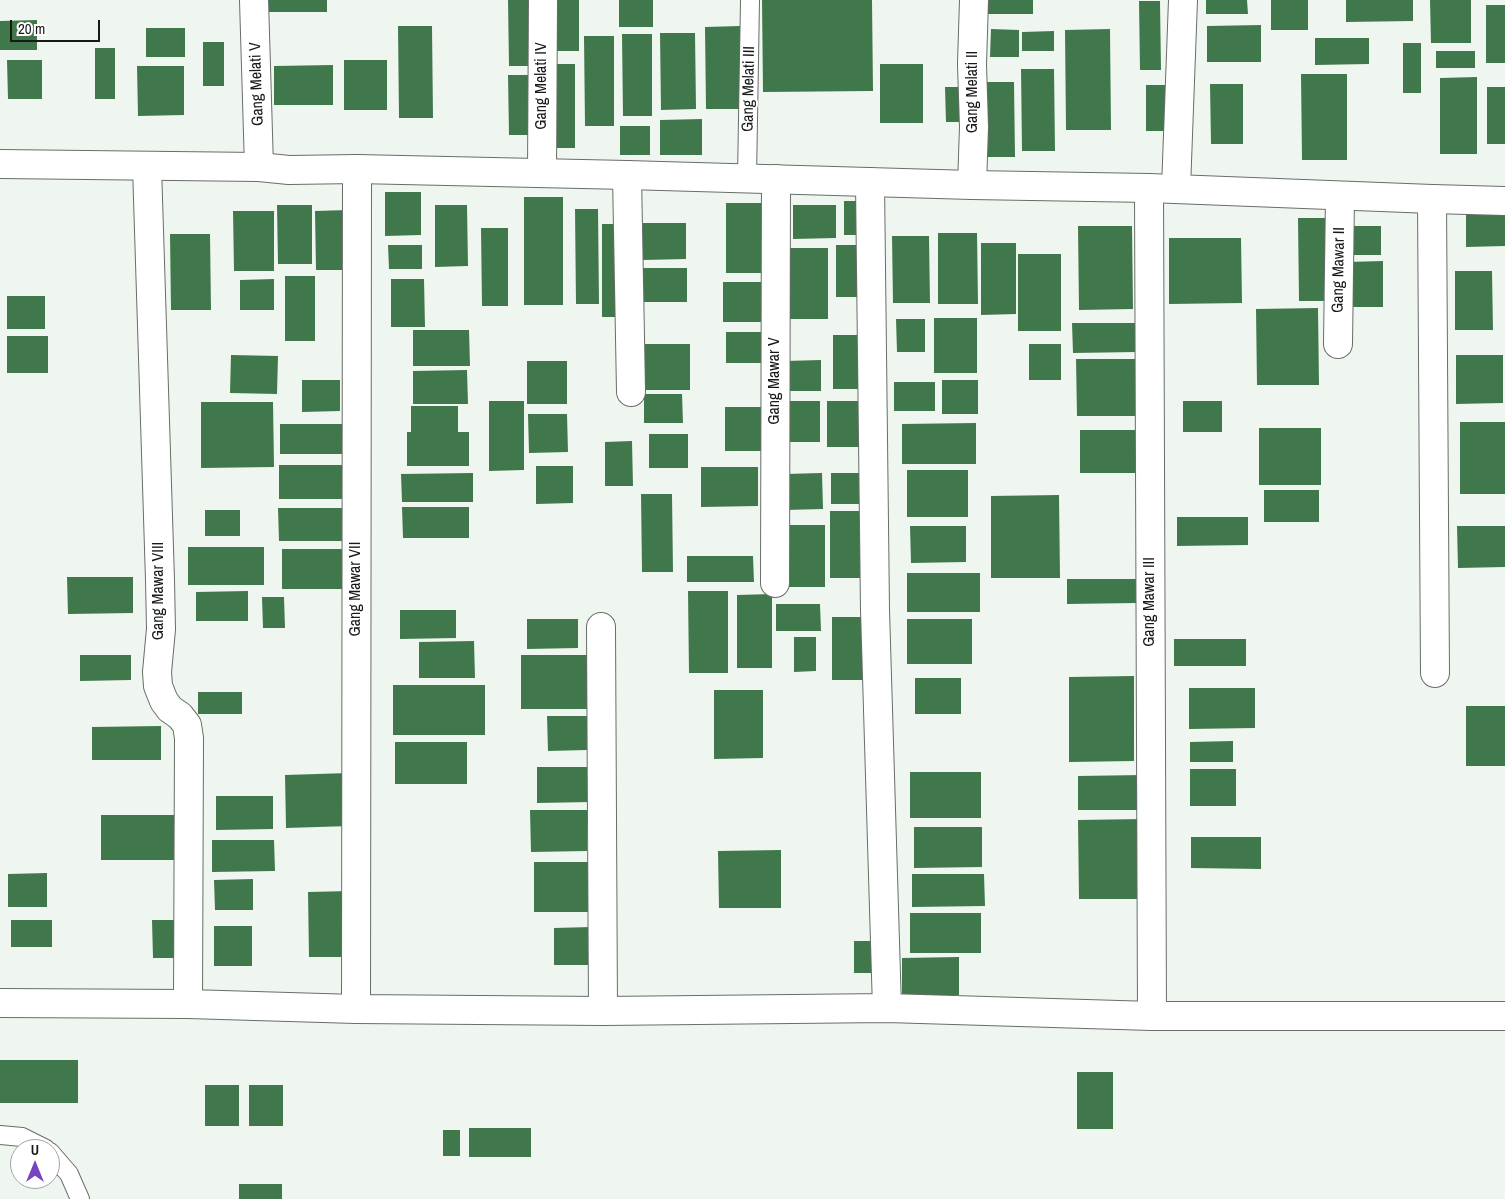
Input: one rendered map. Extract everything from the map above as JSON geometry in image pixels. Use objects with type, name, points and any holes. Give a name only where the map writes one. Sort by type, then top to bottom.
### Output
[{"type":"street","name":"Gang Melati V","points":[[254,0],[259,167]]},
{"type":"street","name":"Gang Melati IV","points":[[542,173],[543,0]]},
{"type":"street","name":"Gang Melati II","points":[[972,185],[974,0]]},
{"type":"street","points":[[1176,189],[1183,0]]},
{"type":"street","points":[[0,164],[259,167],[289,170],[357,169],[627,175],[1149,188],[1505,201]]},
{"type":"street","name":"Gang Mawar VIII","points":[[147,167],[161,629],[157,672],[158,686],[164,701],[187,725],[189,738],[188,1004]]},
{"type":"street","name":"Gang Mawar VII","points":[[356,1009],[357,169]]},
{"type":"street","points":[[627,175],[630,392]]},
{"type":"street","name":"Gang Mawar V","points":[[775,583],[776,179]]},
{"type":"street","points":[[870,182],[875,610],[887,1008]]},
{"type":"street","name":"Gang Mawar III","points":[[1149,188],[1152,1016]]},
{"type":"street","name":"Gang Mawar II","points":[[1338,344],[1340,196]]},
{"type":"street","points":[[1432,199],[1435,673]]},
{"type":"street","points":[[601,627],[603,1011]]},
{"type":"street","points":[[0,1003],[603,1011],[887,1008],[1152,1016],[1505,1016]]},
{"type":"lane","name":"Gang Melati III","points":[[748,178],[750,0]]},
{"type":"lane","points":[[0,1134],[26,1139]]},
{"type":"lane","points":[[60,1164],[69,1174],[80,1199]]},
{"type":"building","points":[[265,0],[327,0],[327,12],[265,12]]},
{"type":"building","points":[[508,0],[538,0],[539,66],[509,66]]},
{"type":"building","points":[[550,0],[579,0],[579,51],[550,51]]},
{"type":"building","points":[[619,0],[653,0],[653,27],[619,27]]},
{"type":"building","points":[[762,0],[872,0],[873,91],[763,92]]},
{"type":"building","points":[[983,0],[1033,0],[1033,14],[983,14]]},
{"type":"building","points":[[1206,0],[1247,0],[1248,14],[1206,14]]},
{"type":"building","points":[[1271,0],[1308,0],[1308,30],[1271,30]]},
{"type":"building","points":[[1346,0],[1413,0],[1413,21],[1346,22]]},
{"type":"building","points":[[1430,0],[1471,0],[1471,43],[1431,43]]},
{"type":"building","points":[[1139,1],[1160,1],[1161,70],[1140,70]]},
{"type":"building","points":[[1486,5],[1505,5],[1505,63],[1486,63]]},
{"type":"building","points":[[37,20],[37,50],[0,50],[0,21]]},
{"type":"building","points":[[1261,25],[1261,62],[1207,62],[1207,26]]},
{"type":"building","points":[[398,26],[432,26],[433,118],[399,118]]},
{"type":"building","points":[[740,26],[740,109],[706,109],[705,27]]},
{"type":"building","points":[[146,28],[185,28],[185,57],[146,57]]},
{"type":"building","points":[[991,29],[1019,30],[1019,57],[990,57]]},
{"type":"building","points":[[1110,29],[1111,130],[1066,130],[1065,30]]},
{"type":"building","points":[[1054,31],[1054,51],[1022,51],[1022,32]]},
{"type":"building","points":[[660,33],[695,33],[696,109],[661,110]]},
{"type":"building","points":[[622,34],[652,34],[652,116],[623,116]]},
{"type":"building","points":[[584,36],[614,36],[614,126],[585,126]]},
{"type":"building","points":[[1315,38],[1369,38],[1369,64],[1315,65]]},
{"type":"building","points":[[203,42],[224,42],[224,86],[203,86]]},
{"type":"building","points":[[1403,43],[1421,43],[1421,93],[1403,93]]},
{"type":"building","points":[[95,48],[115,48],[115,99],[95,99]]},
{"type":"building","points":[[1436,51],[1475,51],[1475,68],[1436,68]]},
{"type":"building","points":[[7,60],[42,60],[42,99],[8,99]]},
{"type":"building","points":[[344,60],[387,60],[387,110],[344,110]]},
{"type":"building","points":[[546,64],[575,64],[575,148],[546,148]]},
{"type":"building","points":[[880,64],[923,64],[923,123],[880,123]]},
{"type":"building","points":[[333,65],[333,105],[274,105],[274,66]]},
{"type":"building","points":[[137,66],[184,66],[184,115],[138,116]]},
{"type":"building","points":[[1021,69],[1054,69],[1055,151],[1022,151]]},
{"type":"building","points":[[1301,74],[1347,74],[1347,160],[1302,160]]},
{"type":"building","points":[[508,75],[537,75],[538,135],[509,135]]},
{"type":"building","points":[[1477,77],[1477,154],[1440,154],[1440,78]]},
{"type":"building","points":[[980,82],[1014,82],[1015,157],[980,157]]},
{"type":"building","points":[[1210,84],[1243,84],[1243,144],[1211,144]]},
{"type":"building","points":[[1146,85],[1165,85],[1165,131],[1146,131]]},
{"type":"building","points":[[945,87],[965,87],[965,122],[946,122]]},
{"type":"building","points":[[1487,87],[1505,87],[1505,144],[1487,144]]},
{"type":"building","points":[[702,119],[702,155],[660,155],[660,120]]},
{"type":"building","points":[[620,126],[650,126],[650,155],[620,155]]},
{"type":"building","points":[[385,192],[421,192],[421,235],[385,236]]},
{"type":"building","points":[[524,197],[563,197],[563,305],[524,305]]},
{"type":"building","points":[[844,201],[863,201],[863,235],[844,235]]},
{"type":"building","points":[[726,203],[765,203],[765,273],[726,273]]},
{"type":"building","points":[[277,205],[312,205],[312,264],[278,264]]},
{"type":"building","points":[[435,205],[467,205],[468,266],[435,267]]},
{"type":"building","points":[[793,205],[836,205],[836,238],[793,239]]},
{"type":"building","points":[[575,209],[598,209],[599,304],[576,304]]},
{"type":"building","points":[[348,210],[348,270],[316,270],[315,211]]},
{"type":"building","points":[[233,211],[274,211],[274,271],[234,271]]},
{"type":"building","points":[[1466,215],[1505,215],[1505,246],[1466,247]]},
{"type":"building","points":[[1298,218],[1330,218],[1330,301],[1299,301]]},
{"type":"building","points":[[643,223],[686,223],[686,259],[643,260]]},
{"type":"building","points":[[602,224],[623,224],[624,317],[602,317]]},
{"type":"building","points":[[1078,226],[1132,226],[1133,309],[1079,310]]},
{"type":"building","points":[[1349,226],[1381,226],[1381,255],[1350,255]]},
{"type":"building","points":[[481,228],[508,228],[508,306],[482,306]]},
{"type":"building","points":[[938,233],[977,233],[978,304],[938,304]]},
{"type":"building","points":[[170,234],[210,234],[211,310],[171,310]]},
{"type":"building","points":[[892,236],[929,236],[930,303],[893,303]]},
{"type":"building","points":[[1169,238],[1241,238],[1242,303],[1169,304]]},
{"type":"building","points":[[981,243],[1016,243],[1016,314],[981,315]]},
{"type":"building","points":[[388,245],[422,245],[422,269],[389,269]]},
{"type":"building","points":[[836,245],[864,245],[864,297],[836,297]]},
{"type":"building","points":[[789,248],[828,248],[828,319],[790,319]]},
{"type":"building","points":[[1018,254],[1061,254],[1061,331],[1018,331]]},
{"type":"building","points":[[1383,261],[1383,307],[1346,307],[1346,262]]},
{"type":"building","points":[[640,268],[687,268],[687,302],[641,302]]},
{"type":"building","points":[[1455,271],[1492,271],[1493,330],[1455,330]]},
{"type":"building","points":[[285,276],[315,276],[315,341],[285,341]]},
{"type":"building","points":[[274,279],[274,310],[240,310],[240,280]]},
{"type":"building","points":[[391,279],[424,279],[425,327],[391,327]]},
{"type":"building","points":[[723,282],[761,282],[761,322],[723,322]]},
{"type":"building","points":[[7,296],[45,296],[45,329],[7,329]]},
{"type":"building","points":[[1318,308],[1319,385],[1257,385],[1256,309]]},
{"type":"building","points":[[934,318],[977,318],[977,373],[934,373]]},
{"type":"building","points":[[896,319],[925,319],[925,352],[897,352]]},
{"type":"building","points":[[1072,323],[1137,323],[1137,352],[1073,353]]},
{"type":"building","points":[[413,330],[469,330],[470,366],[413,366]]},
{"type":"building","points":[[726,332],[763,332],[763,363],[726,363]]},
{"type":"building","points":[[833,335],[864,335],[864,389],[833,389]]},
{"type":"building","points":[[7,336],[48,336],[48,373],[7,373]]},
{"type":"building","points":[[644,344],[690,344],[690,390],[644,390]]},
{"type":"building","points":[[1029,344],[1061,344],[1061,380],[1029,380]]},
{"type":"building","points":[[231,355],[278,356],[277,394],[230,393]]},
{"type":"building","points":[[1456,355],[1503,355],[1503,403],[1456,404]]},
{"type":"building","points":[[1076,359],[1138,359],[1139,416],[1077,416]]},
{"type":"building","points":[[821,360],[821,391],[785,391],[785,361]]},
{"type":"building","points":[[527,361],[567,361],[567,404],[527,404]]},
{"type":"building","points":[[467,370],[468,404],[413,404],[413,371]]},
{"type":"building","points":[[302,380],[340,380],[340,411],[302,412]]},
{"type":"building","points":[[942,380],[978,380],[978,414],[942,414]]},
{"type":"building","points":[[894,382],[935,382],[935,411],[894,411]]},
{"type":"building","points":[[644,394],[682,394],[683,423],[644,423]]},
{"type":"building","points":[[489,401],[524,401],[524,470],[489,471]]},
{"type":"building","points":[[789,401],[820,401],[820,442],[789,442]]},
{"type":"building","points":[[827,401],[864,401],[865,447],[827,447]]},
{"type":"building","points":[[1183,401],[1222,401],[1222,432],[1183,432]]},
{"type":"building","points":[[201,402],[273,402],[274,467],[201,468]]},
{"type":"building","points":[[411,406],[458,406],[458,432],[469,432],[469,466],[407,466],[407,432],[411,432]]},
{"type":"building","points":[[725,407],[761,407],[762,451],[725,451]]},
{"type":"building","points":[[528,414],[567,414],[568,452],[529,453]]},
{"type":"building","points":[[1460,422],[1505,422],[1505,494],[1460,494]]},
{"type":"building","points":[[976,423],[976,464],[902,464],[902,424]]},
{"type":"building","points":[[280,424],[348,424],[348,454],[280,454]]},
{"type":"building","points":[[1259,428],[1321,428],[1321,485],[1259,485]]},
{"type":"building","points":[[1080,430],[1137,430],[1137,473],[1080,473]]},
{"type":"building","points":[[649,434],[688,434],[688,468],[649,468]]},
{"type":"building","points":[[632,441],[633,486],[605,486],[605,442]]},
{"type":"building","points":[[279,465],[351,465],[351,499],[279,499]]},
{"type":"building","points":[[536,466],[573,466],[573,503],[536,504]]},
{"type":"building","points":[[701,467],[758,467],[758,506],[701,507]]},
{"type":"building","points":[[907,470],[968,470],[968,517],[907,517]]},
{"type":"building","points":[[473,473],[473,502],[402,502],[401,474]]},
{"type":"building","points":[[822,473],[823,509],[785,510],[785,474]]},
{"type":"building","points":[[831,473],[860,473],[860,504],[831,504]]},
{"type":"building","points":[[1264,490],[1319,490],[1319,522],[1264,522]]},
{"type":"building","points":[[641,494],[672,494],[673,572],[642,572]]},
{"type":"building","points":[[1059,495],[1060,578],[991,578],[991,496]]},
{"type":"building","points":[[402,507],[469,507],[469,538],[403,538]]},
{"type":"building","points":[[278,508],[347,508],[347,541],[279,541]]},
{"type":"building","points":[[205,510],[240,510],[240,536],[205,536]]},
{"type":"building","points":[[830,511],[860,511],[860,578],[830,578]]},
{"type":"building","points":[[1177,517],[1248,517],[1248,545],[1177,546]]},
{"type":"building","points":[[781,525],[825,525],[825,587],[781,587]]},
{"type":"building","points":[[910,526],[966,526],[966,562],[911,563]]},
{"type":"building","points":[[1457,526],[1505,526],[1505,567],[1458,568]]},
{"type":"building","points":[[188,547],[264,547],[264,585],[188,585]]},
{"type":"building","points":[[282,549],[343,549],[343,589],[282,589]]},
{"type":"building","points":[[687,556],[753,556],[754,582],[687,582]]},
{"type":"building","points":[[907,573],[980,573],[980,612],[907,612]]},
{"type":"building","points":[[67,577],[133,577],[133,613],[68,614]]},
{"type":"building","points":[[1067,579],[1136,579],[1136,603],[1067,604]]},
{"type":"building","points":[[248,591],[248,621],[196,621],[196,592]]},
{"type":"building","points":[[688,591],[728,591],[728,673],[689,673]]},
{"type":"building","points":[[772,594],[772,668],[737,668],[737,595]]},
{"type":"building","points":[[262,597],[284,597],[285,628],[263,628]]},
{"type":"building","points":[[776,604],[820,604],[821,631],[776,631]]},
{"type":"building","points":[[400,610],[456,610],[456,638],[400,639]]},
{"type":"building","points":[[832,617],[866,617],[867,680],[832,680]]},
{"type":"building","points":[[527,619],[578,619],[578,648],[527,649]]},
{"type":"building","points":[[907,619],[972,619],[972,664],[907,664]]},
{"type":"building","points":[[794,637],[816,637],[816,671],[794,672]]},
{"type":"building","points":[[1174,639],[1246,639],[1246,666],[1174,666]]},
{"type":"building","points":[[474,641],[475,678],[419,678],[419,642]]},
{"type":"building","points":[[80,655],[131,655],[131,680],[80,681]]},
{"type":"building","points":[[521,655],[587,655],[587,709],[521,709]]},
{"type":"building","points":[[1134,676],[1134,761],[1069,762],[1069,677]]},
{"type":"building","points":[[915,678],[961,678],[961,714],[915,714]]},
{"type":"building","points":[[393,685],[485,685],[485,735],[393,735]]},
{"type":"building","points":[[1189,688],[1255,688],[1255,728],[1189,729]]},
{"type":"building","points":[[714,690],[763,690],[763,758],[714,759]]},
{"type":"building","points":[[198,692],[242,692],[242,714],[198,714]]},
{"type":"building","points":[[1466,706],[1505,706],[1505,766],[1466,766]]},
{"type":"building","points":[[547,716],[587,716],[587,750],[548,751]]},
{"type":"building","points":[[161,726],[161,760],[92,760],[92,727]]},
{"type":"building","points":[[1233,741],[1233,762],[1190,762],[1190,742]]},
{"type":"building","points":[[395,742],[467,742],[467,784],[395,784]]},
{"type":"building","points":[[537,767],[591,767],[591,802],[537,803]]},
{"type":"building","points":[[1190,769],[1236,769],[1236,806],[1190,806]]},
{"type":"building","points":[[910,772],[981,772],[981,818],[910,818]]},
{"type":"building","points":[[349,773],[350,826],[286,828],[285,775]]},
{"type":"building","points":[[1142,775],[1143,810],[1078,810],[1078,776]]},
{"type":"building","points":[[216,796],[273,796],[273,829],[216,830]]},
{"type":"building","points":[[530,810],[587,810],[587,851],[531,852]]},
{"type":"building","points":[[101,815],[180,815],[180,860],[101,860]]},
{"type":"building","points":[[1144,819],[1144,899],[1079,899],[1078,820]]},
{"type":"building","points":[[914,827],[982,827],[982,867],[914,868]]},
{"type":"building","points":[[1191,837],[1261,837],[1261,869],[1191,868]]},
{"type":"building","points":[[212,840],[274,840],[275,871],[212,872]]},
{"type":"building","points":[[781,850],[781,908],[719,908],[718,851]]},
{"type":"building","points":[[534,862],[589,862],[590,912],[534,912]]},
{"type":"building","points":[[47,873],[47,907],[8,907],[8,874]]},
{"type":"building","points":[[912,874],[984,874],[985,906],[912,907]]},
{"type":"building","points":[[253,879],[253,910],[215,910],[214,880]]},
{"type":"building","points":[[351,891],[351,957],[309,957],[308,892]]},
{"type":"building","points":[[910,913],[981,913],[981,953],[910,953]]},
{"type":"building","points":[[11,920],[52,920],[52,947],[11,947]]},
{"type":"building","points":[[152,920],[179,920],[180,958],[153,958]]},
{"type":"building","points":[[214,926],[252,926],[252,966],[214,966]]},
{"type":"building","points":[[591,927],[591,965],[554,965],[554,928]]},
{"type":"building","points":[[854,941],[883,941],[883,973],[854,973]]},
{"type":"building","points":[[959,957],[959,995],[902,995],[902,958]]},
{"type":"building","points":[[0,1060],[78,1060],[78,1103],[0,1103]]},
{"type":"building","points":[[1077,1072],[1113,1072],[1113,1129],[1077,1129]]},
{"type":"building","points":[[205,1085],[239,1085],[239,1126],[205,1126]]},
{"type":"building","points":[[249,1085],[283,1085],[283,1126],[249,1126]]},
{"type":"building","points":[[469,1128],[531,1128],[531,1157],[469,1157]]},
{"type":"building","points":[[443,1130],[460,1130],[460,1156],[443,1156]]},
{"type":"building","points":[[239,1184],[282,1184],[282,1199],[239,1199]]}]
